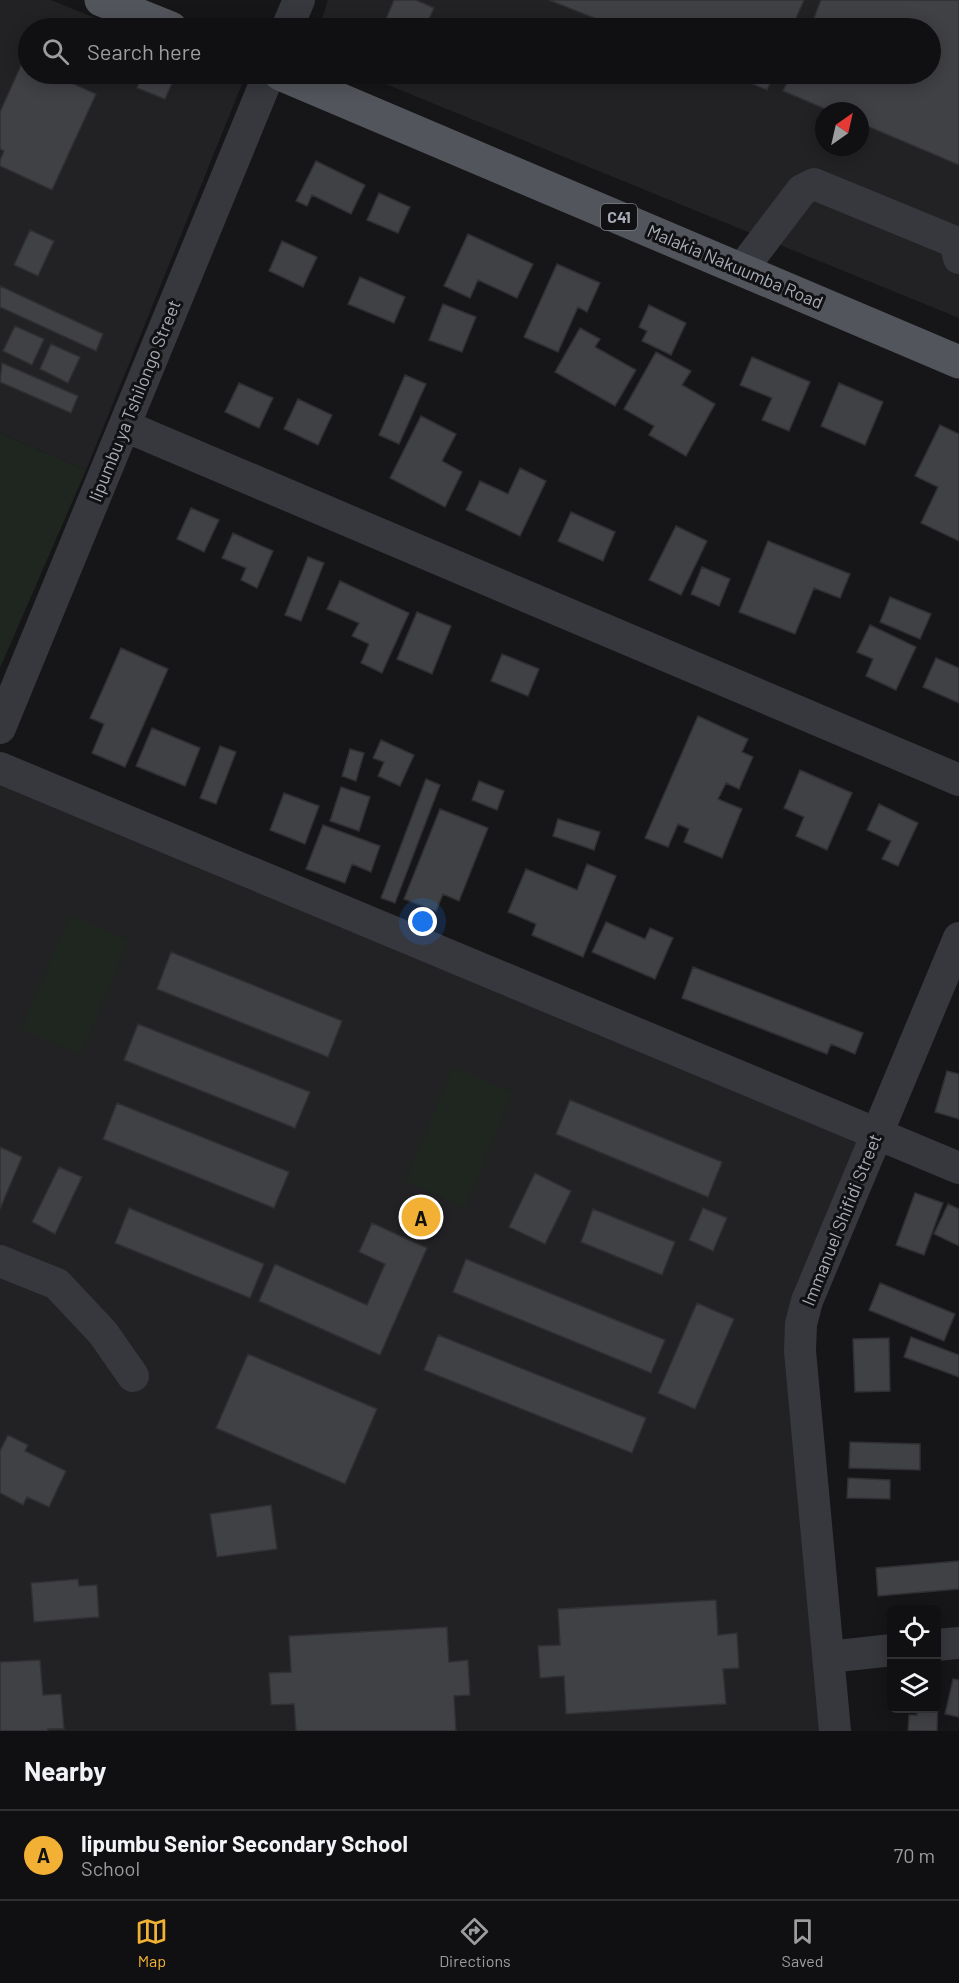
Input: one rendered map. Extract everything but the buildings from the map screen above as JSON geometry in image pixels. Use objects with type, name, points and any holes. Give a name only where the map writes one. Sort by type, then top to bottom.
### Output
[{"type":"main road","points":[[101,0],[146,18]]},
{"type":"main road","name":"Malakia Nakuumba Road","points":[[304,84],[959,362]]},
{"type":"street","points":[[292,18],[299,0]]},
{"type":"street","name":"Iipumbu ya Tshilongo Street","points":[[0,728],[265,84]]},
{"type":"street","points":[[742,269],[802,190],[814,184],[957,248]]},
{"type":"street","points":[[125,426],[959,780]]},
{"type":"street","points":[[0,768],[959,1168]]},
{"type":"street","name":"Immanuel Shifidi Street","points":[[835,1731],[800,1351],[801,1324],[807,1301],[959,938]]},
{"type":"street","points":[[0,1261],[57,1284],[103,1333],[133,1376]]},
{"type":"street","points":[[941,1645],[959,1643]]},
{"type":"street","points":[[829,1657],[887,1650]]},
{"type":"shaded area","points":[[0,0],[51,0],[95,18],[18,18],[18,84],[242,84],[86,470],[0,433]]},
{"type":"shaded area","points":[[328,0],[959,0],[959,318],[386,84],[941,84],[941,18],[322,18]]},
{"type":"shaded area","points":[[0,433],[86,470],[0,668]]},
{"type":"shaded area","points":[[0,768],[877,1133],[807,1301],[835,1731],[0,1731]]},
{"type":"shaded area","points":[[70,915],[129,940],[81,1055],[21,1029]]},
{"type":"shaded area","points":[[453,1067],[513,1092],[465,1208],[405,1182]]},
{"type":"place","name":"Iipumbu Senior Secondary School","points":[[421,1217]]}]
